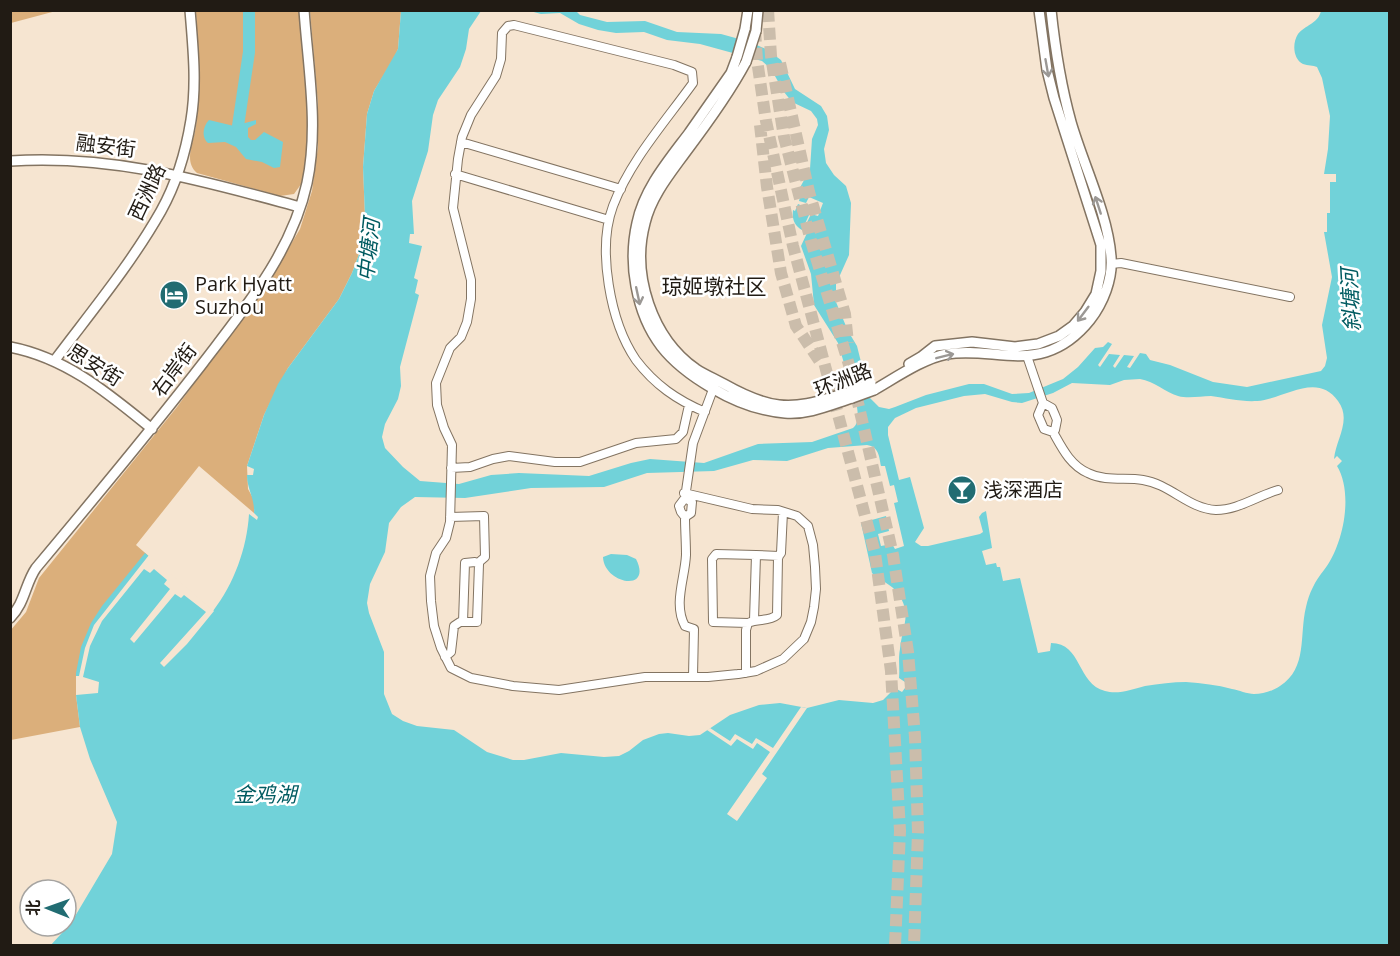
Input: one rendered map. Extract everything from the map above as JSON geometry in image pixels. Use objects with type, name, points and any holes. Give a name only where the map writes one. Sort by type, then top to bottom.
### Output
[{"type":"street","name":"西洲路","points":[[55,360],[143,241],[162,209],[177,174],[187,138],[193,97],[190,10]]},
{"type":"street","name":"右岸街","points":[[10,618],[24,600],[36,568],[152,429],[265,279],[281,252],[300,207],[308,180],[313,142],[304,10]]},
{"type":"street","name":"环洲路","points":[[741,60],[748,10]]},
{"type":"street","name":"环洲路","points":[[758,10],[756,31],[741,60],[647,193],[637,222],[632,247],[633,273],[642,314],[650,332],[668,356],[690,375],[715,384],[732,399],[756,407],[787,413],[814,411],[873,386],[923,360],[945,354],[973,352],[1013,357],[1048,351],[1068,343],[1096,312],[1104,296],[1111,264],[1109,245],[1064,96],[1051,10]]},
{"type":"street","name":"环洲路","points":[[923,360],[934,346],[972,342],[1015,347],[1038,344],[1059,336],[1073,326],[1096,294],[1101,271],[1101,245],[1054,98],[1039,10]]},
{"type":"street","points":[[685,495],[752,509],[783,512],[797,516],[808,526],[813,545],[816,589],[811,622],[804,639],[783,659],[746,673],[645,677],[588,684],[575,688],[540,689],[471,678],[451,668],[434,626],[430,576],[436,553],[446,538],[450,517],[452,445],[437,405],[436,383],[450,348],[461,337],[467,322],[471,299],[471,280],[453,208],[455,174],[461,142],[471,115],[496,76],[501,59],[502,33],[508,26],[526,28],[674,65],[692,72],[693,83],[629,172],[621,189],[609,220],[607,256],[608,282],[616,313],[636,360],[678,400],[705,412]]},
{"type":"street","points":[[461,142],[621,189]]},
{"type":"street","name":"融安街","points":[[10,160],[96,161],[177,174],[300,207]]},
{"type":"street","points":[[455,174],[609,220]]},
{"type":"street","points":[[1111,264],[1121,263],[1290,297]]},
{"type":"street","name":"思安街","points":[[10,347],[55,360],[102,388],[152,429]]},
{"type":"street","points":[[1027,356],[1043,402],[1052,408],[1057,420],[1056,430],[1053,432]]},
{"type":"street","points":[[685,495],[693,443],[715,384]]},
{"type":"street","points":[[1043,402],[1038,415],[1044,429],[1053,432],[1070,459],[1088,473],[1112,478],[1144,480],[1164,487],[1208,509],[1228,508],[1278,490]]},
{"type":"street","points":[[451,468],[470,467],[509,456],[555,462],[580,462],[636,443],[676,439],[683,432],[689,405]]},
{"type":"street","points":[[685,495],[692,502],[691,513],[685,517],[686,552],[681,583],[681,620],[685,626],[694,629],[693,676]]},
{"type":"street","points":[[779,555],[716,554],[712,559],[713,622],[773,619],[777,615],[783,512]]},
{"type":"street","points":[[450,517],[484,516],[485,557],[477,563],[465,562],[463,622]]},
{"type":"street","points":[[746,673],[746,630],[751,621],[756,555]]},
{"type":"street","points":[[445,657],[451,652],[454,626],[463,622],[477,622],[479,564],[477,563]]},
{"type":"shaded area","points":[[11,10],[56,10],[56,11],[11,23]]},
{"type":"shaded area","points":[[196,11],[301,11],[309,139],[304,180],[294,194],[280,196],[197,173],[193,168],[190,151],[198,111],[199,82]]},
{"type":"shaded area","points":[[310,11],[401,11],[398,49],[374,91],[367,114],[363,167],[365,217],[361,249],[339,299],[288,368],[264,415],[247,466],[248,489],[254,500],[254,513],[199,466],[136,545],[151,558],[76,695],[80,727],[11,740],[10,631],[26,612],[39,578],[177,407],[272,276],[300,229],[312,191],[318,147],[318,104]]},
{"type":"water","name":"金鸡湖","points":[[401,11],[481,11],[469,29],[460,67],[438,100],[433,115],[428,151],[412,201],[414,234],[410,234],[409,243],[422,246],[414,278],[418,280],[415,293],[419,295],[400,367],[401,386],[398,399],[385,424],[382,437],[385,448],[420,481],[459,484],[491,475],[519,473],[589,476],[650,459],[704,463],[758,444],[812,442],[853,428],[858,418],[857,407],[838,343],[814,305],[811,274],[801,246],[807,233],[803,231],[811,214],[818,216],[823,203],[809,197],[806,203],[799,201],[800,197],[796,195],[810,169],[812,139],[818,125],[811,111],[792,102],[771,69],[762,61],[700,44],[667,40],[644,32],[616,33],[598,30],[579,24],[560,13],[541,14],[530,11],[576,11],[580,15],[607,22],[645,21],[677,32],[721,34],[750,42],[766,49],[781,60],[795,89],[821,106],[827,116],[829,130],[824,149],[826,163],[834,175],[846,186],[851,203],[849,255],[836,284],[836,302],[857,346],[870,398],[879,407],[889,409],[926,395],[969,384],[984,384],[1012,394],[1029,393],[1063,379],[1078,367],[1095,348],[1103,347],[1108,342],[1112,344],[1098,365],[1100,367],[1109,354],[1120,355],[1113,366],[1115,368],[1124,355],[1134,356],[1127,367],[1130,368],[1140,353],[1146,354],[1150,360],[1170,365],[1213,382],[1247,387],[1321,371],[1327,358],[1322,325],[1332,277],[1324,232],[1327,232],[1327,213],[1330,213],[1330,182],[1336,182],[1336,174],[1324,174],[1330,116],[1322,78],[1317,67],[1303,64],[1297,58],[1294,50],[1295,42],[1298,34],[1317,19],[1321,11],[1389,11],[1389,945],[50,946],[57,938],[78,938],[78,911],[112,854],[117,822],[90,759],[80,727],[76,673],[81,647],[91,623],[102,606],[145,553],[213,611],[227,589],[242,553],[249,514],[257,520],[258,517],[254,513],[247,480],[247,475],[253,475],[254,469],[247,466],[264,415],[288,368],[339,299],[361,249],[365,217],[363,167],[367,114],[374,91],[398,49]],"holes":[[[1140,379],[1182,397],[1211,396],[1245,401],[1267,399],[1310,387],[1320,388],[1330,392],[1342,408],[1344,415],[1342,430],[1334,459],[1337,456],[1342,461],[1337,466],[1345,491],[1341,534],[1331,560],[1315,583],[1309,597],[1304,618],[1301,650],[1295,670],[1289,679],[1271,691],[1251,694],[1215,685],[1186,682],[1145,686],[1120,692],[1105,691],[1089,681],[1074,656],[1061,645],[1051,643],[1050,651],[1038,653],[1020,578],[1003,581],[1000,567],[997,567],[996,563],[986,565],[982,551],[992,548],[986,511],[979,517],[983,532],[980,534],[928,546],[921,546],[915,542],[924,528],[910,477],[899,480],[888,435],[888,427],[895,418],[916,408],[964,396],[985,394],[1022,403],[1053,393],[1072,383],[1110,385],[1124,380]],[[867,445],[878,452],[881,466],[885,466],[890,486],[894,485],[898,502],[894,503],[904,546],[895,549],[892,544],[881,546],[878,534],[889,531],[886,516],[861,523],[872,573],[893,588],[904,605],[905,619],[899,653],[899,678],[908,684],[902,692],[895,688],[883,700],[873,703],[839,700],[807,708],[780,703],[759,705],[730,715],[700,735],[659,734],[643,740],[619,756],[604,757],[561,753],[513,760],[487,752],[454,730],[417,726],[392,714],[384,694],[384,652],[367,603],[370,584],[385,552],[389,523],[401,507],[415,497],[465,498],[531,488],[604,487],[647,473],[714,471],[753,460],[787,461],[828,448]]]},
{"type":"water","points":[[209,120],[234,126],[256,120],[256,124],[248,128],[248,137],[255,140],[264,132],[283,142],[280,167],[274,168],[262,162],[246,159],[236,147],[225,142],[208,143],[204,138],[204,132]]},
{"type":"water","points":[[798,204],[810,213],[802,230],[795,224],[793,216],[793,210],[795,211]]},
{"type":"water","points":[[611,554],[627,555],[636,559],[640,570],[638,577],[626,581],[611,573],[605,566],[603,557]]},
{"type":"pier","points":[[149,555],[214,611],[187,644],[164,667],[160,663],[206,612],[184,595],[181,598],[175,594],[134,643],[130,639],[170,589],[164,584],[167,580],[154,569],[150,573],[144,569],[102,621],[90,646],[83,677],[99,682],[98,693],[76,695],[76,676],[79,676],[85,648],[94,625]]},
{"type":"pier","points":[[801,707],[807,708],[762,774],[767,778],[737,821],[727,814],[770,752],[757,743],[753,749],[737,739],[731,746],[707,730],[710,728],[730,741],[735,734],[752,744],[756,738],[773,748]]},
{"type":"waterway","points":[[238,126],[249,52],[249,10]]},
{"type":"tunnel","points":[[768,10],[771,56],[784,137],[811,241],[850,368],[893,555],[908,652],[915,737],[918,832],[914,946]]},
{"type":"tunnel","points":[[755,30],[766,121],[793,246],[875,553],[891,671],[900,831],[895,946]]},
{"type":"tunnel","points":[[780,63],[809,192],[845,314],[848,343]]},
{"type":"tunnel","points":[[760,125],[781,273],[796,326],[821,363]]},
{"type":"place","name":"Park Hyatt Suzhou","points":[[174,295]]},
{"type":"place","name":"浅深酒店","points":[[962,490]]},
{"type":"district","name":"琼姬墩社区","points":[[714,287]]},
{"type":"water label","name":"中塘河","points":[[369,250]]},
{"type":"water label","name":"斜塘河","points":[[1351,300]]}]
